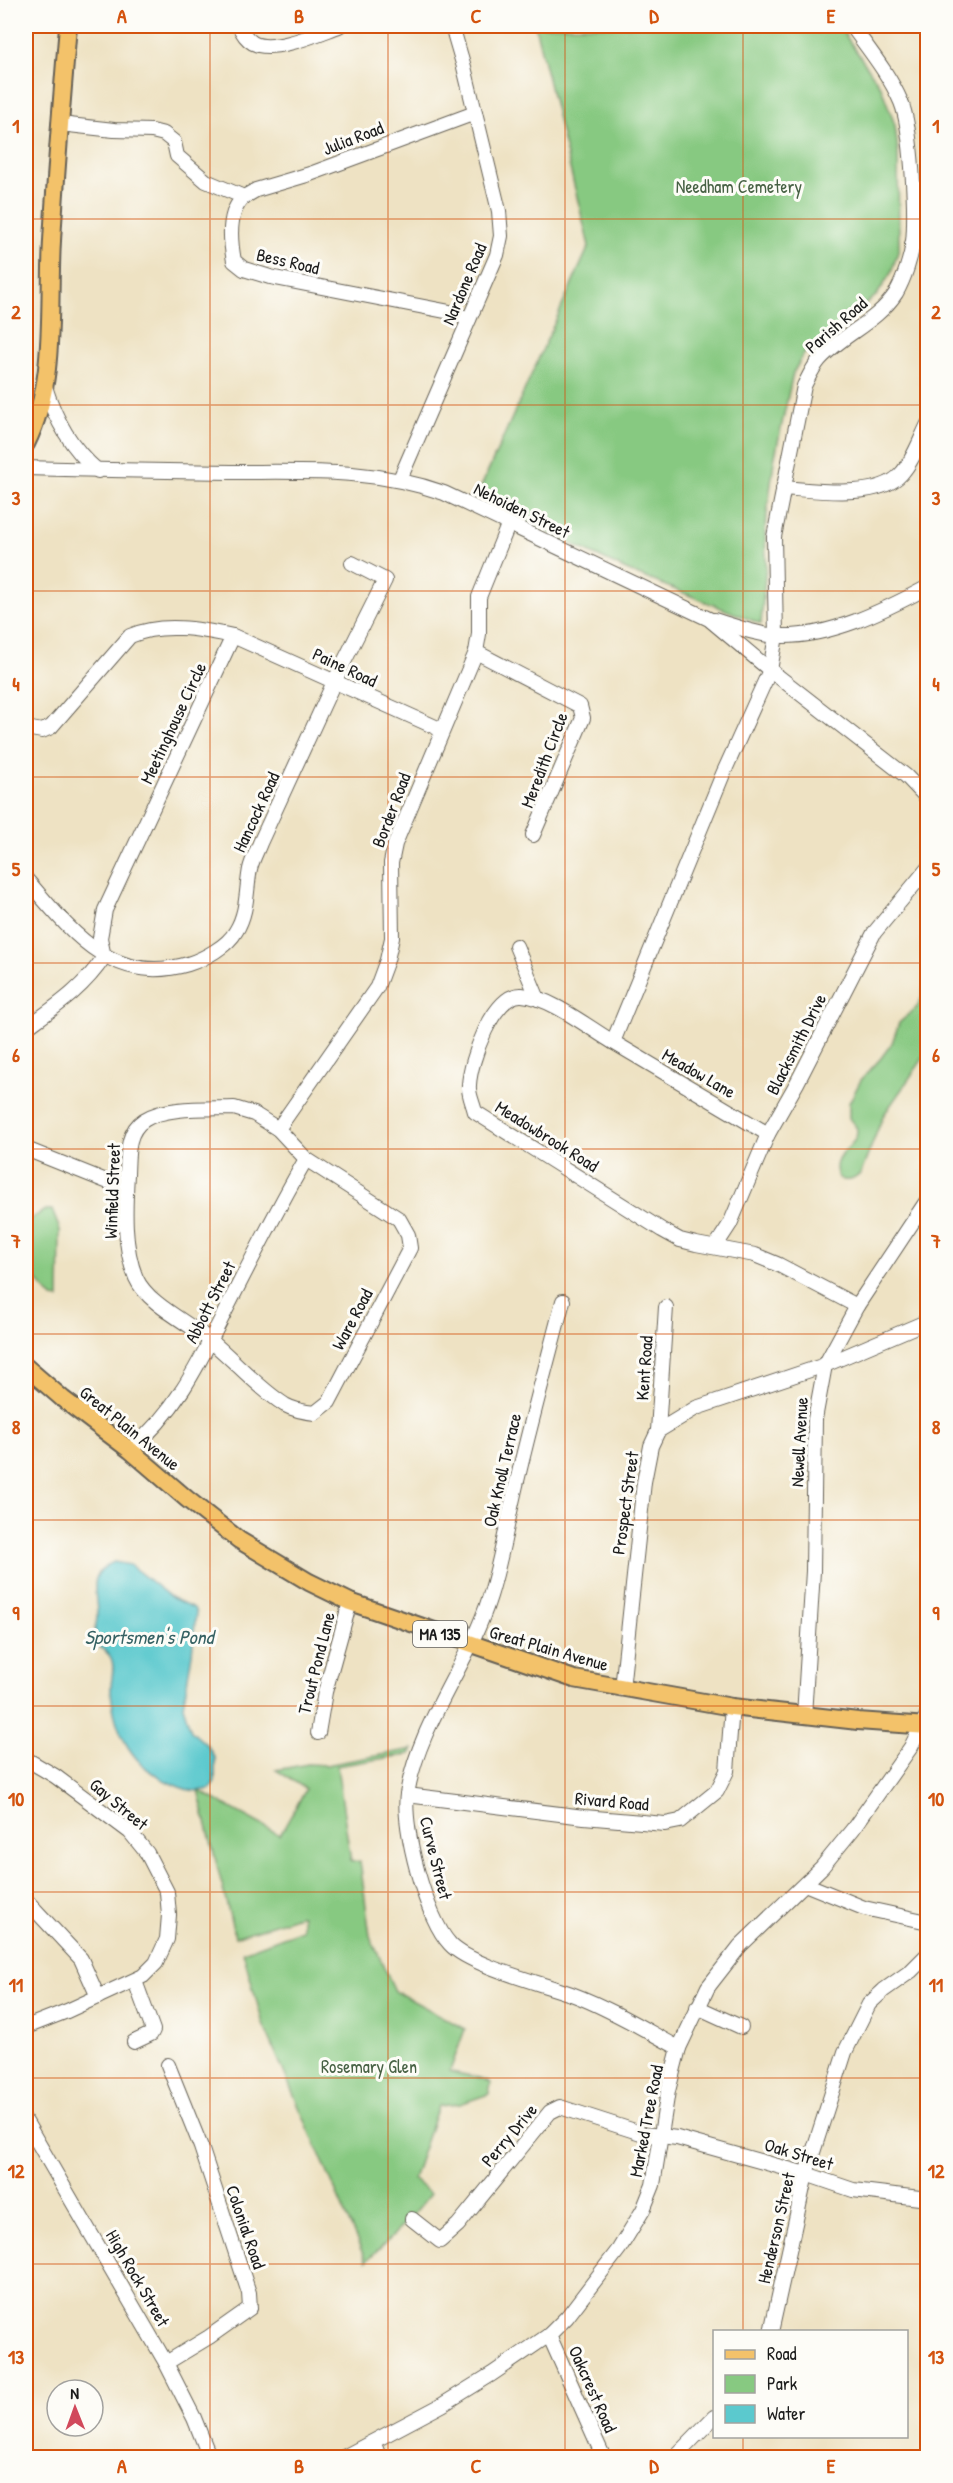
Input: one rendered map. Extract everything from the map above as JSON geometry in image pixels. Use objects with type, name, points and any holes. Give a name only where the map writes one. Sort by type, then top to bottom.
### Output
[{"type":"main road","points":[[26,444],[38,416],[45,387],[53,219],[68,26]]},
{"type":"main road","name":"Great Plain Avenue","points":[[26,1367],[239,1540],[309,1582],[350,1602],[574,1679],[622,1689],[804,1716],[926,1721]]},
{"type":"street","points":[[239,26],[246,38],[256,45],[273,46],[303,39],[339,26]]},
{"type":"street","name":"Nardone Road","points":[[400,479],[497,255],[501,236],[499,211],[452,26]]},
{"type":"street","name":"Parish Road","points":[[770,670],[776,636],[773,545],[804,386],[813,367],[822,357],[880,312],[896,293],[912,244],[910,157],[903,108],[886,73],[852,26]]},
{"type":"street","name":"Julia Road","points":[[244,197],[256,190],[310,174],[475,113]]},
{"type":"street","points":[[60,124],[114,130],[152,131],[164,134],[174,142],[177,156],[206,181],[244,197]]},
{"type":"street","name":"Bess Road","points":[[244,197],[237,204],[232,220],[231,244],[234,261],[244,269],[270,277],[450,312],[469,319]]},
{"type":"street","points":[[912,244],[927,244]]},
{"type":"street","points":[[45,387],[62,429],[82,456],[98,471]]},
{"type":"street","points":[[783,488],[838,491],[877,488],[891,482],[908,465],[927,424]]},
{"type":"street","name":"Nehoiden Street","points":[[26,468],[98,471],[305,471],[400,479],[444,493],[709,619],[770,670],[906,776],[927,799]]},
{"type":"street","name":"Border Road","points":[[278,1129],[377,987],[392,938],[391,862],[393,853],[476,652],[479,634],[478,597],[508,524]]},
{"type":"street","name":"Hancock Road","points":[[104,957],[146,970],[170,969],[199,960],[236,933],[244,914],[251,867],[334,682],[384,580],[352,563]]},
{"type":"street","points":[[709,619],[776,636],[816,633],[855,620],[927,587]]},
{"type":"street","points":[[26,728],[42,731],[51,727],[130,636],[145,629],[189,629],[233,636]]},
{"type":"street","name":"Paine Road","points":[[233,636],[442,730]]},
{"type":"street","name":"Meetinghouse Circle","points":[[104,957],[100,938],[105,910],[233,636]]},
{"type":"street","name":"Meredith Circle","points":[[476,652],[580,706],[583,718],[533,835]]},
{"type":"street","points":[[516,946],[538,999],[613,1042],[723,774],[770,670]]},
{"type":"street","name":"Blacksmith Drive","points":[[715,1248],[730,1224],[768,1134],[797,1083],[874,933],[927,868]]},
{"type":"street","points":[[26,879],[66,926],[104,957],[91,976],[69,996],[26,1028]]},
{"type":"street","name":"Meadowbrook Road","points":[[538,999],[522,995],[512,997],[493,1014],[473,1062],[470,1077],[468,1089],[475,1112],[680,1240],[730,1252],[755,1255],[857,1306]]},
{"type":"street","name":"Meadow Lane","points":[[613,1042],[768,1134]]},
{"type":"street","name":"Winfield Street","points":[[210,1341],[150,1296],[137,1280],[127,1248],[126,1184],[129,1142],[135,1128],[145,1119],[176,1110],[234,1108],[254,1114],[278,1129],[306,1159]]},
{"type":"street","points":[[26,1149],[106,1181],[126,1184]]},
{"type":"street","name":"Ware Road","points":[[210,1341],[275,1398],[288,1407],[303,1411],[315,1413],[329,1402],[345,1372],[410,1248],[408,1235],[399,1219],[306,1159]]},
{"type":"street","name":"Abbott Street","points":[[130,1450],[151,1432],[195,1373],[276,1211],[306,1159]]},
{"type":"street","name":"Newell Avenue","points":[[804,1716],[813,1571],[815,1419],[825,1365],[857,1306],[927,1199]]},
{"type":"street","name":"Oak Knoll Terrace","points":[[470,1645],[490,1597],[563,1301]]},
{"type":"street","name":"Kent Road","points":[[658,1431],[666,1307]]},
{"type":"street","name":"Prospect Street","points":[[622,1689],[644,1482],[651,1446],[658,1431],[696,1408],[825,1365],[927,1321]]},
{"type":"street","name":"Trout Pond Lane","points":[[318,1733],[325,1692],[350,1602]]},
{"type":"street","name":"Curve Street","points":[[470,1645],[415,1758],[407,1795],[406,1814],[416,1864],[429,1907],[450,1944],[470,1959],[576,1996],[679,2048]]},
{"type":"street","name":"Rivard Road","points":[[407,1795],[584,1817],[665,1824],[680,1821],[717,1791],[727,1771],[732,1707]]},
{"type":"street","name":"Marked Tree Road","points":[[342,2457],[442,2404],[549,2336],[596,2282],[643,2210],[652,2185],[668,2091],[679,2048],[708,1987],[727,1959],[822,1867],[911,1748],[926,1721]]},
{"type":"street","name":"Gay Street","points":[[26,1759],[55,1776],[130,1832],[147,1853],[167,1892],[169,1915],[167,1939],[156,1963],[135,1981],[26,2027]]},
{"type":"street","points":[[805,1884],[864,1908],[927,1922]]},
{"type":"street","points":[[26,1900],[81,1959],[98,1997]]},
{"type":"street","name":"Henderson Street","points":[[772,2330],[806,2174],[845,2052],[869,2004],[911,1971],[927,1954]]},
{"type":"street","points":[[134,2042],[151,2034],[153,2030],[135,1981]]},
{"type":"street","points":[[698,2007],[741,2026]]},
{"type":"street","name":"Colonial Road","points":[[166,2363],[209,2337],[250,2308],[249,2293],[201,2147],[168,2065]]},
{"type":"street","name":"Perry Drive","points":[[412,2219],[440,2241],[444,2239],[550,2112],[560,2107],[574,2110],[614,2126],[651,2136],[662,2135]]},
{"type":"street","name":"High Rock Street","points":[[26,2122],[29,2137],[166,2363],[194,2418],[210,2457]]},
{"type":"street","name":"Oak Street","points":[[662,2135],[806,2174],[853,2190],[927,2199]]},
{"type":"street","name":"Oakcrest Road","points":[[549,2336],[604,2457]]},
{"type":"street","points":[[674,2457],[713,2418]]},
{"type":"street","points":[[373,2442],[380,2457]]},
{"type":"green space","name":"Needham Cemetery","points":[[535,26],[839,26],[881,87],[895,125],[898,152],[899,249],[891,273],[877,295],[804,354],[793,373],[774,461],[765,529],[766,564],[761,624],[626,570],[476,498],[589,246]]},
{"type":"green space","points":[[927,967],[927,1053],[883,1116],[861,1173],[851,1180],[839,1179],[836,1170],[837,1163],[856,1136],[857,1128],[849,1118],[849,1103],[861,1080],[892,1043],[899,1023],[917,1007],[922,997]]},
{"type":"green space","points":[[45,1210],[52,1210],[60,1230],[59,1299],[52,1298],[34,1277],[26,1272],[26,1222]]},
{"type":"green space","name":"Rosemary Glen","points":[[413,1749],[410,1754],[337,1766],[351,1862],[360,1861],[370,1936],[395,1991],[465,2029],[450,2071],[481,2078],[491,2083],[489,2094],[460,2104],[438,2106],[413,2179],[430,2194],[408,2221],[366,2261],[263,2024],[243,1952],[302,1930],[302,1915],[235,1937],[198,1790],[280,1835],[306,1789],[276,1770],[308,1764],[326,1765]]},
{"type":"water","name":"Sportsmen's Pond","points":[[114,1562],[130,1565],[172,1598],[194,1608],[196,1613],[192,1654],[183,1706],[191,1731],[208,1746],[215,1758],[215,1781],[210,1789],[194,1791],[185,1789],[157,1776],[135,1757],[121,1734],[111,1691],[112,1662],[106,1652],[93,1644],[97,1619],[96,1578],[105,1566]]}]
